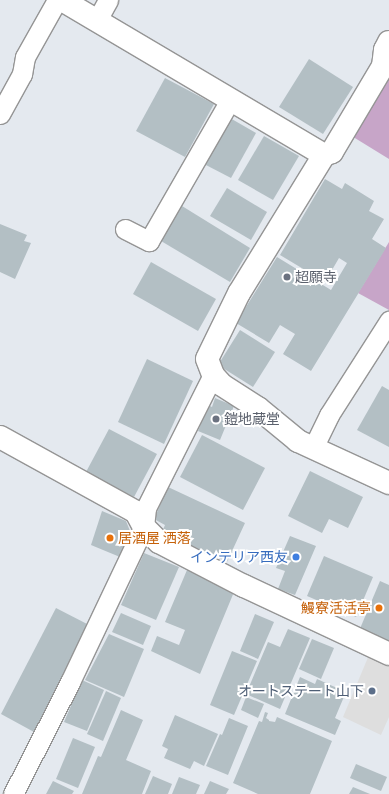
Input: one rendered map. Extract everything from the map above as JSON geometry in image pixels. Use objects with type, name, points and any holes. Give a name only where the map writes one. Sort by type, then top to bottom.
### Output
[{"type":"street","points":[[62,0],[324,155]]},
{"type":"street","points":[[389,42],[385,50],[386,68],[332,152],[324,155],[239,293],[207,359],[213,375],[222,385],[258,408],[298,441],[389,483]]},
{"type":"street","points":[[0,437],[136,512],[144,526],[159,542],[166,546],[244,586],[389,654]]},
{"type":"lane","points":[[0,114],[22,74],[25,57],[57,0]]},
{"type":"lane","points":[[97,20],[108,0]]},
{"type":"lane","points":[[126,228],[149,241],[230,100]]},
{"type":"lane","points":[[313,448],[329,415],[389,321]]},
{"type":"lane","points":[[13,794],[70,682],[144,526],[146,508],[213,375]]},
{"type":"shaded area","points":[[386,78],[389,79],[389,159],[350,135]]},
{"type":"shaded area","points":[[389,242],[389,310],[358,293]]},
{"type":"shaded area","name":"オートステート山下","points":[[369,655],[389,664],[389,717],[381,735],[343,717]]},
{"type":"building","points":[[309,59],[353,87],[323,134],[279,107]]},
{"type":"building","points":[[165,78],[214,104],[185,157],[136,131]]},
{"type":"building","points":[[230,118],[256,133],[231,178],[204,164]]},
{"type":"building","points":[[264,136],[299,156],[273,200],[238,180]]},
{"type":"building","name":"超願寺","points":[[325,179],[342,189],[345,183],[374,201],[369,211],[384,219],[372,239],[386,248],[311,371],[283,354],[295,334],[280,325],[269,343],[236,323],[277,257],[331,290],[347,263],[339,258],[325,282],[280,255]]},
{"type":"building","points":[[227,188],[267,212],[251,240],[210,216]]},
{"type":"building","points":[[182,206],[250,248],[230,282],[161,241]]},
{"type":"building","points":[[0,224],[27,235],[24,241],[31,243],[15,279],[0,272]]},
{"type":"building","points":[[151,262],[216,299],[198,331],[133,294]]},
{"type":"building","points":[[240,330],[275,352],[253,387],[218,365]]},
{"type":"building","points":[[147,359],[193,381],[164,444],[118,422]]},
{"type":"building","points":[[382,386],[389,390],[389,447],[357,430]]},
{"type":"building","name":"鎧地蔵堂","points":[[215,398],[234,406],[220,440],[198,431],[208,405],[212,407]]},
{"type":"building","points":[[109,429],[157,454],[134,497],[86,472]]},
{"type":"building","points":[[202,435],[265,468],[243,510],[180,477]]},
{"type":"building","points":[[310,471],[363,497],[348,528],[329,519],[322,533],[288,516]]},
{"type":"building","points":[[168,487],[245,523],[227,562],[162,532],[165,525],[154,519]]},
{"type":"building","name":"居酒屋 洒落","points":[[102,511],[126,521],[130,531],[120,557],[91,545]]},
{"type":"building","name":"インテリア西友","points":[[290,536],[316,546],[295,595],[278,589],[285,571],[276,568]]},
{"type":"building","points":[[144,553],[179,567],[156,620],[121,605]]},
{"type":"building","points":[[324,556],[373,577],[356,617],[307,596]]},
{"type":"building","points":[[187,570],[234,592],[200,674],[151,651],[157,636],[179,645],[185,630],[165,622]]},
{"type":"building","name":"鰻寮活活亭","points":[[380,581],[389,585],[389,643],[359,631]]},
{"type":"building","points":[[56,608],[89,625],[34,732],[1,714]]},
{"type":"building","points":[[121,613],[151,626],[143,645],[112,632]]},
{"type":"building","points":[[255,614],[274,622],[258,659],[240,651]]},
{"type":"building","points":[[288,629],[310,638],[280,709],[246,694],[268,642],[280,647]]},
{"type":"building","points":[[109,634],[144,649],[124,697],[85,680]]},
{"type":"building","points":[[312,639],[334,648],[321,679],[299,669]]},
{"type":"building","points":[[232,651],[257,661],[234,715],[210,705]]},
{"type":"building","points":[[300,677],[315,684],[317,679],[346,692],[335,718],[341,721],[335,735],[285,714]]},
{"type":"building","points":[[82,680],[104,690],[87,731],[64,722]]},
{"type":"building","points":[[106,691],[121,698],[103,741],[87,734]]},
{"type":"building","points":[[246,697],[264,704],[258,718],[241,710]]},
{"type":"building","points":[[121,710],[143,720],[126,760],[151,771],[142,794],[82,794],[98,756],[101,757]]},
{"type":"building","points":[[265,712],[268,713],[266,718],[269,721],[275,722],[277,717],[332,741],[310,794],[258,794],[233,783],[259,721],[262,722]]},
{"type":"building","points":[[175,715],[218,734],[204,766],[194,761],[190,769],[164,758],[168,749],[162,746]]},
{"type":"building","points":[[229,718],[248,726],[228,775],[206,766],[220,734],[222,735]]},
{"type":"building","points":[[73,738],[95,747],[78,788],[56,779]]},
{"type":"building","points":[[356,764],[387,777],[381,791],[350,778]]},
{"type":"building","points":[[153,776],[172,784],[168,794],[145,794]]},
{"type":"building","points":[[179,777],[200,785],[196,794],[172,794]]},
{"type":"building","points":[[53,781],[74,791],[72,794],[46,794]]},
{"type":"building","points":[[210,781],[229,789],[226,794],[204,794]]},
{"type":"building","points":[[353,787],[370,794],[349,794]]},
{"type":"place","name":"超願寺","points":[[287,277]]},
{"type":"place","name":"鎧地蔵堂","points":[[216,419]]},
{"type":"place","name":"居酒屋 洒落","points":[[110,538]]},
{"type":"place","name":"インテリア西友","points":[[296,557]]},
{"type":"place","name":"鰻寮活活亭","points":[[379,608]]},
{"type":"place","name":"オートステート山下","points":[[372,691]]}]
